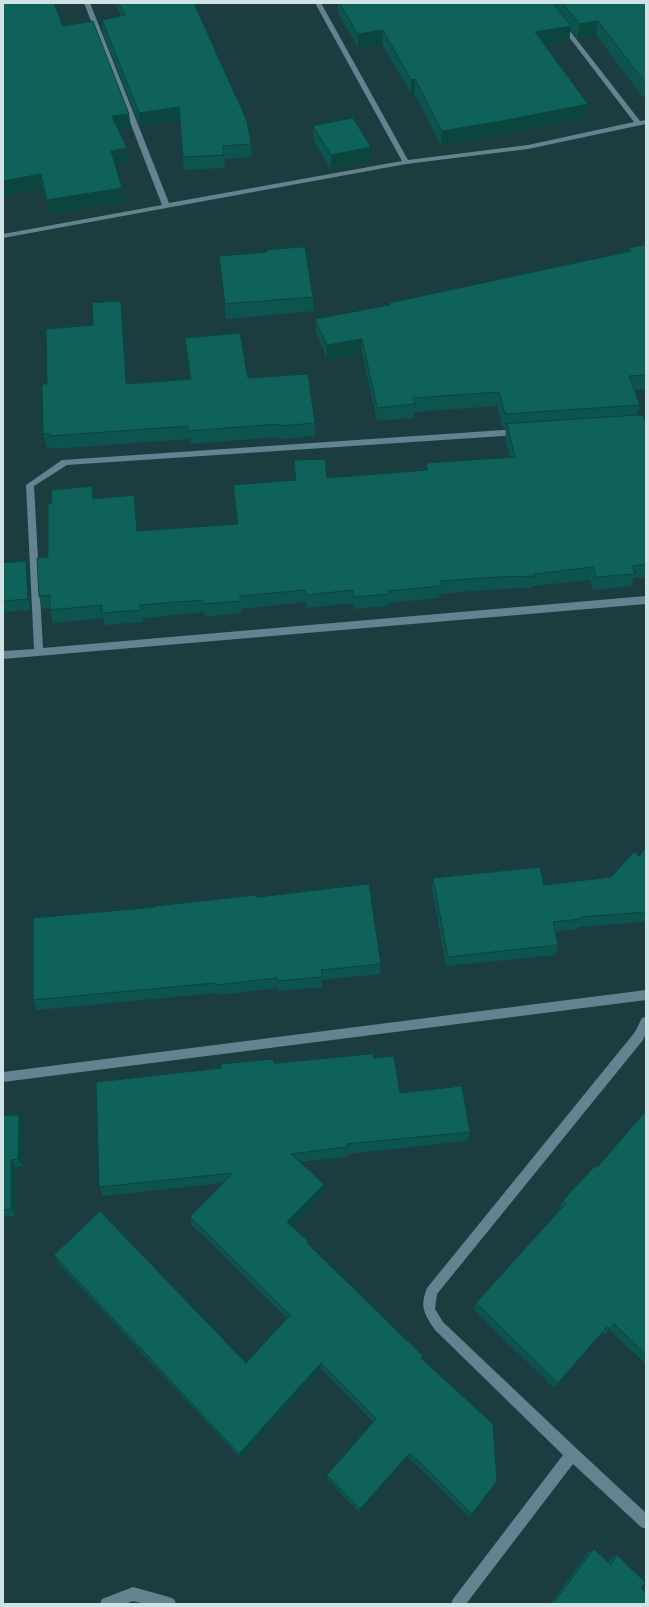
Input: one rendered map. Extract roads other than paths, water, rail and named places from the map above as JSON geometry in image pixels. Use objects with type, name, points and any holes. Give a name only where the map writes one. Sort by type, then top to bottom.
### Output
[{"type":"street","points":[[87,3],[166,206]]},
{"type":"street","points":[[318,3],[406,162]]},
{"type":"street","points":[[3,236],[406,162],[528,147],[642,123],[559,20]]},
{"type":"street","points":[[39,651],[30,485],[65,462],[526,431]]},
{"type":"street","points":[[3,655],[646,600]]},
{"type":"street","points":[[3,1077],[646,994]]},
{"type":"street","points":[[646,1022],[639,1036],[432,1292],[429,1310],[439,1326],[572,1454],[646,1522]]},
{"type":"street","points":[[458,1604],[572,1454]]},
{"type":"street","points":[[108,1604],[133,1594],[169,1604]]}]
